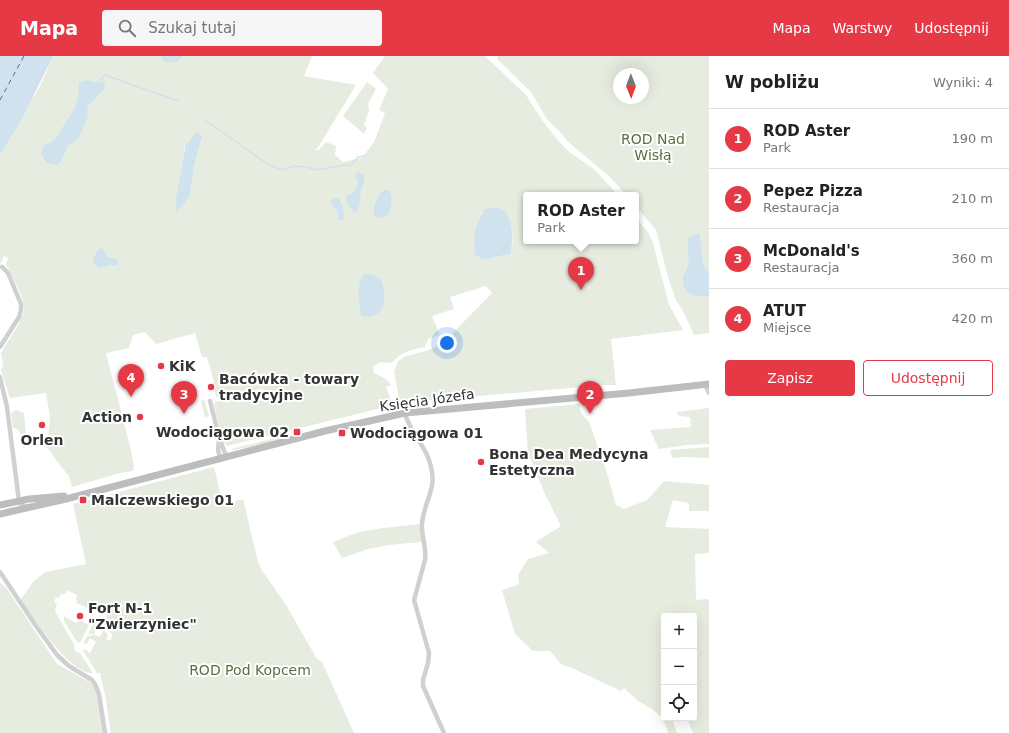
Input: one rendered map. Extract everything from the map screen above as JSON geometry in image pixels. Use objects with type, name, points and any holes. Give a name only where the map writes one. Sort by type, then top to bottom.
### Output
[{"type":"main road","name":"Księcia Józefa","points":[[3,513],[84,494],[325,431],[405,414],[707,385]]},
{"type":"main road","name":"Księcia Józefa","points":[[0,505],[19,501],[84,494]]},
{"type":"street","points":[[0,347],[19,317],[21,310],[21,304],[8,273],[2,267]]},
{"type":"street","points":[[0,377],[7,406],[19,501],[23,506],[29,508]]},
{"type":"street","points":[[707,385],[709,393]]},
{"type":"street","points":[[210,401],[219,437],[218,450],[223,457]]},
{"type":"street","points":[[405,414],[428,457],[432,472],[433,488],[422,524],[426,553],[414,600],[429,653],[423,686],[444,733]]},
{"type":"street","points":[[3,513],[15,506],[19,501]]},
{"type":"street","points":[[0,572],[31,620],[57,655],[69,666],[92,680],[95,684],[99,694],[105,733]]},
{"type":"green space","points":[[53,56],[312,56],[304,76],[356,85],[317,149],[313,150],[319,150],[326,142],[336,146],[335,155],[343,162],[362,158],[374,142],[385,113],[379,110],[388,89],[373,73],[385,56],[485,56],[526,95],[542,120],[568,151],[595,170],[615,192],[523,192],[523,244],[639,244],[639,222],[648,232],[653,243],[669,305],[683,330],[611,339],[616,385],[400,403],[394,372],[398,361],[406,356],[438,346],[447,339],[492,293],[486,286],[450,297],[454,309],[432,316],[440,335],[428,339],[425,347],[403,353],[393,362],[380,362],[373,367],[374,373],[384,378],[391,385],[386,387],[393,405],[227,446],[222,440],[214,405],[215,402],[243,395],[264,393],[263,389],[216,397],[214,382],[207,357],[202,357],[195,333],[156,344],[145,332],[133,335],[129,348],[106,353],[129,442],[134,466],[133,471],[120,473],[72,487],[69,476],[47,447],[50,417],[46,393],[10,398],[1,370],[3,365],[1,353],[18,325],[24,309],[20,293],[6,265],[8,258],[4,256],[0,265],[0,154],[5,143],[39,88]],"holes":[[[184,148],[194,165],[190,196],[176,197]],[[484,215],[511,224],[513,243],[507,254],[500,257],[483,260],[475,255],[474,244],[476,229]],[[104,250],[108,257],[117,259],[116,266],[106,265]]]},
{"type":"green space","name":"ROD Nad Wisłą","points":[[498,56],[709,56],[709,272],[702,260],[700,251],[700,237],[688,239],[688,265],[685,271],[701,297],[709,296],[709,333],[694,335],[676,300],[668,277],[656,230],[639,210],[639,192],[623,192],[610,177],[566,140],[546,118],[531,92],[497,59]]},
{"type":"green space","points":[[367,82],[376,89],[368,104],[369,110],[364,125],[367,128],[364,134],[343,116]]},
{"type":"green space","points":[[204,398],[209,416],[205,417],[201,401],[204,400]]},
{"type":"green space","points":[[579,404],[581,413],[589,422],[605,466],[616,505],[624,509],[647,500],[664,481],[709,485],[709,511],[689,511],[689,503],[673,500],[665,527],[709,529],[709,553],[695,554],[696,600],[709,599],[709,733],[693,733],[688,721],[697,721],[697,613],[661,613],[661,718],[652,709],[638,701],[624,688],[621,691],[572,668],[562,665],[550,651],[533,651],[515,634],[502,590],[519,584],[518,575],[528,559],[549,553],[536,542],[561,526],[545,494],[528,453],[525,409]]},
{"type":"green space","points":[[709,408],[709,444],[659,449],[650,430],[691,427],[690,417],[679,416],[677,412]]},
{"type":"green space","points":[[16,410],[24,413],[27,444],[24,448],[22,446],[23,438],[21,438],[20,432],[13,428],[11,413]]},
{"type":"green space","points":[[280,437],[283,439],[234,450],[231,449]]},
{"type":"green space","points":[[709,447],[709,458],[672,458],[670,450]]},
{"type":"green space","name":"ROD Pod Kopcem","points":[[214,467],[223,505],[243,499],[261,569],[286,605],[317,659],[322,662],[354,733],[111,733],[100,673],[97,673],[83,651],[84,649],[90,653],[96,642],[90,638],[87,644],[83,643],[87,636],[95,635],[100,637],[104,630],[108,635],[106,639],[110,641],[113,635],[101,625],[99,620],[105,620],[107,616],[93,607],[91,610],[77,603],[77,595],[67,590],[66,593],[60,595],[59,598],[56,597],[54,602],[57,604],[55,611],[75,646],[74,648],[76,652],[80,653],[93,673],[84,671],[74,665],[53,644],[21,599],[34,581],[45,572],[86,564],[73,504]]},
{"type":"green space","points":[[421,524],[422,542],[388,545],[368,549],[342,558],[333,542],[359,532]]},
{"type":"green space","points":[[0,582],[7,589],[57,664],[93,684],[97,693],[103,733],[0,733]]},
{"type":"green space","points":[[64,616],[76,623],[81,621],[89,625],[80,643],[77,642],[64,621]]},
{"type":"green space","points":[[96,619],[98,626],[94,634],[88,634]]},
{"type":"green space","points":[[663,721],[673,721],[677,733],[668,733]]},
{"type":"water","points":[[0,56],[53,56],[21,121],[0,154]]},
{"type":"water","points":[[162,56],[183,56],[175,62],[164,62],[161,58]]},
{"type":"water","points":[[88,80],[97,83],[104,82],[104,89],[87,107],[88,116],[79,137],[68,146],[58,165],[49,164],[45,161],[41,153],[43,146],[58,136],[75,107],[78,97],[79,83]]},
{"type":"water","points":[[198,132],[202,136],[194,165],[190,196],[176,212],[176,197],[186,145]]},
{"type":"water","points":[[358,172],[364,174],[364,183],[361,191],[359,206],[357,211],[354,213],[346,200],[347,196],[353,193],[357,188],[358,182],[355,176]]},
{"type":"water","points":[[384,190],[389,190],[391,193],[391,206],[388,215],[379,218],[374,215],[374,207],[377,198]]},
{"type":"water","points":[[335,198],[339,199],[343,207],[344,219],[338,220],[338,211],[333,206],[331,201]]},
{"type":"water","points":[[500,208],[508,217],[512,229],[512,243],[510,254],[483,260],[475,255],[475,232],[484,210]]},
{"type":"water","points":[[699,234],[702,259],[709,272],[709,296],[695,296],[687,292],[683,284],[683,277],[688,264],[688,239],[693,235]]},
{"type":"water","points":[[101,248],[108,257],[117,259],[119,262],[116,266],[109,265],[99,268],[96,266],[93,259],[98,250]]},
{"type":"water","points":[[364,274],[372,274],[380,279],[384,292],[384,303],[380,312],[367,317],[361,316],[359,300],[359,287],[361,277]]},
{"type":"waterway","points":[[97,83],[105,75],[178,101]]},
{"type":"waterway","points":[[205,120],[266,163],[282,170],[296,166],[317,170],[344,165],[350,166],[358,157],[365,156]]},
{"type":"ferry route","points":[[0,100],[24,56]]},
{"type":"place","name":"ROD Aster","points":[[581,290]]},
{"type":"place","name":"KiK","points":[[161,366]]},
{"type":"place","name":"Bacówka - towary tradycyjne","points":[[211,387]]},
{"type":"place","name":"ATUT","points":[[131,397]]},
{"type":"place","name":"McDonald's","points":[[184,414]]},
{"type":"place","name":"Pepez Pizza","points":[[590,414]]},
{"type":"place","name":"Action","points":[[140,417]]},
{"type":"place","name":"Orlen","points":[[42,425]]},
{"type":"place","name":"Wodociągowa 02","points":[[297,432]]},
{"type":"place","name":"Wodociągowa 01","points":[[342,433]]},
{"type":"place","name":"Bona Dea Medycyna Estetyczna","points":[[481,462]]},
{"type":"place","name":"Malczewskiego 01","points":[[83,500]]},
{"type":"place","name":"Fort N-1 \"Zwierzyniec\"","points":[[80,616]]}]
